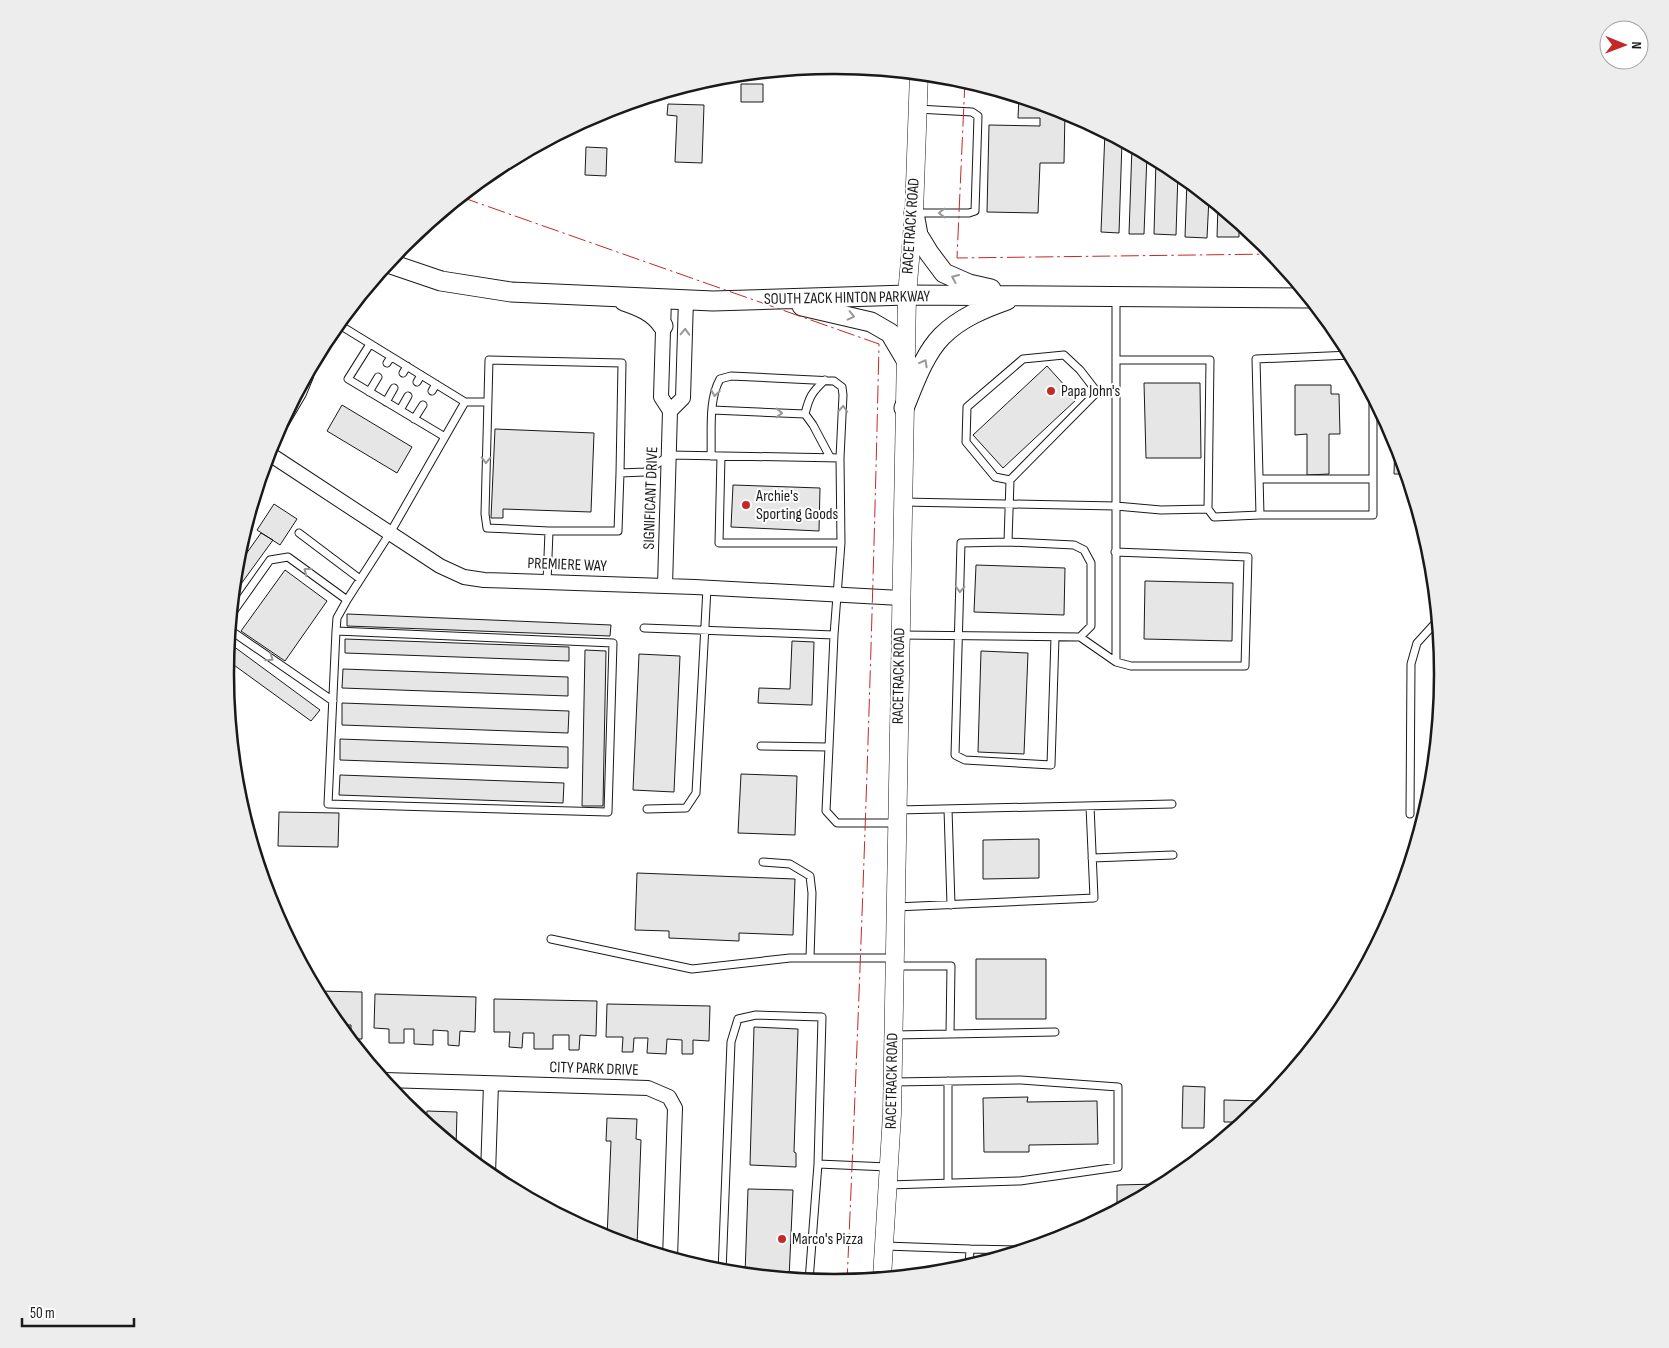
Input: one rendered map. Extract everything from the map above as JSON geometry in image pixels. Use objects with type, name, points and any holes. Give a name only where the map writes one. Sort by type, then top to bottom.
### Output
[{"type":"main road","points":[[914,214],[918,235],[929,254],[944,273],[969,284],[1019,296]]},
{"type":"main road","name":"SOUTH ZACK HINTON PARKWAY","points":[[396,265],[441,281],[512,292],[713,301],[906,296],[1302,298]]},
{"type":"main road","points":[[608,296],[638,306],[657,317],[663,326]]},
{"type":"main road","points":[[904,408],[918,374],[942,336],[960,321],[985,308],[1019,296]]},
{"type":"main road","points":[[769,299],[872,322],[890,333],[906,360]]},
{"type":"street","name":"RACETRACK ROAD","points":[[882,1272],[889,1167],[895,962],[906,296],[914,214],[919,80]]},
{"type":"street","name":"SIGNIFICANT DRIVE","points":[[664,298],[661,397],[670,411],[665,586]]},
{"type":"street","points":[[670,411],[682,398],[686,299]]},
{"type":"street","name":"PREMIERE WAY","points":[[275,458],[440,566],[464,577],[484,580],[665,586],[901,598]]},
{"type":"street","name":"CITY PARK DRIVE","points":[[393,1080],[648,1088],[669,1096],[675,1108],[670,1251]]},
{"type":"street","points":[[488,1164],[491,1084]]},
{"type":"lane","points":[[914,214],[969,213],[975,210],[978,116],[972,112],[917,109]]},
{"type":"lane","points":[[1116,297],[1116,662]]},
{"type":"lane","points":[[344,328],[370,344],[389,360],[407,366],[465,402],[488,402]]},
{"type":"lane","points":[[370,344],[348,379],[445,437]]},
{"type":"lane","points":[[1260,515],[1256,359],[1342,353]]},
{"type":"lane","points":[[1010,480],[995,477],[966,442],[967,407],[1023,359],[1064,355],[1080,370],[1097,392]]},
{"type":"lane","points":[[489,360],[622,363],[618,531],[549,531],[487,528],[485,514],[488,402],[489,360]]},
{"type":"lane","points":[[1116,360],[1210,360],[1208,509],[1214,517],[1373,515],[1373,409]]},
{"type":"lane","points":[[403,374],[407,366]]},
{"type":"lane","points":[[417,382],[421,375]]},
{"type":"lane","points":[[711,456],[712,410],[716,386],[720,379],[731,376],[834,380],[842,387],[840,458],[841,543],[834,635],[826,811],[837,823],[948,809],[1172,804]]},
{"type":"lane","points":[[369,392],[378,378]]},
{"type":"lane","points":[[805,414],[810,397],[825,380]]},
{"type":"lane","points":[[432,391],[436,384]]},
{"type":"lane","points":[[386,402],[394,388]]},
{"type":"lane","points":[[1008,542],[1010,480],[1097,392],[1116,392]]},
{"type":"lane","points":[[400,410],[408,396]]},
{"type":"lane","points":[[336,631],[613,643],[608,812],[328,804],[336,631],[337,618],[346,600],[390,533],[465,402]]},
{"type":"lane","points":[[414,419],[423,405]]},
{"type":"lane","points":[[712,410],[805,414]]},
{"type":"lane","points":[[805,414],[830,457]]},
{"type":"lane","points":[[620,473],[645,472],[670,455],[840,458]]},
{"type":"lane","points":[[721,456],[719,543],[841,543]]},
{"type":"lane","points":[[1259,478],[1373,479]]},
{"type":"lane","points":[[903,502],[1116,506],[1161,510],[1208,509]]},
{"type":"lane","points":[[547,582],[549,531]]},
{"type":"lane","points":[[299,533],[360,579]]},
{"type":"lane","points":[[1055,637],[1051,765],[964,760],[955,755],[961,543],[1008,542],[1074,545],[1084,550],[1092,563],[1091,626],[1080,636]]},
{"type":"lane","points":[[900,635],[1080,636],[1116,662],[1131,666],[1245,666],[1248,557],[1116,552]]},
{"type":"lane","points":[[238,606],[270,560],[288,556],[346,600]]},
{"type":"lane","points":[[646,809],[686,808],[696,794],[707,588]]},
{"type":"lane","points":[[1410,814],[1411,664],[1417,644],[1432,626]]},
{"type":"lane","points":[[644,628],[834,635]]},
{"type":"lane","points":[[236,634],[333,701]]},
{"type":"lane","points":[[761,746],[829,747]]},
{"type":"lane","points":[[896,907],[1094,898],[1090,806]]},
{"type":"lane","points":[[948,809],[952,905]]},
{"type":"lane","points":[[1092,858],[1173,855]]},
{"type":"lane","points":[[763,862],[790,864],[810,876],[812,892],[810,958]]},
{"type":"lane","points":[[551,939],[692,969],[790,958],[951,966],[950,1034]]},
{"type":"lane","points":[[722,1264],[731,1042],[738,1019],[756,1015],[822,1017],[818,1164],[810,1273]]},
{"type":"lane","points":[[893,1035],[1056,1032]]},
{"type":"lane","points":[[888,1185],[1020,1181],[1118,1167],[1118,1087],[1021,1080],[892,1082]]},
{"type":"lane","points":[[948,1081],[948,1183]]},
{"type":"lane","points":[[818,1164],[889,1167]]},
{"type":"lane","points":[[884,1246],[1004,1250]]},
{"type":"lane","points":[[969,1259],[970,1249]]},
{"type":"building","points":[[741,84],[763,84],[763,102],[741,102]]},
{"type":"building","points":[[1019,103],[1065,119],[1064,163],[1040,163],[1038,213],[987,212],[989,125],[1040,126],[1040,118],[1018,118]]},
{"type":"building","points":[[668,104],[704,105],[702,163],[675,162],[677,116],[667,115]]},
{"type":"building","points":[[1105,138],[1122,147],[1119,233],[1101,232]]},
{"type":"building","points":[[586,147],[607,148],[606,176],[585,175]]},
{"type":"building","points":[[1132,152],[1147,161],[1144,234],[1129,234]]},
{"type":"building","points":[[1156,167],[1178,182],[1176,235],[1154,234]]},
{"type":"building","points":[[1187,188],[1209,205],[1207,238],[1185,237]]},
{"type":"building","points":[[1218,213],[1239,231],[1239,237],[1217,237]]},
{"type":"building","points":[[1047,366],[1077,399],[1003,468],[973,435]]},
{"type":"building","points":[[1144,383],[1200,383],[1201,458],[1146,458]]},
{"type":"building","points":[[1295,385],[1331,385],[1331,394],[1339,394],[1340,434],[1329,434],[1329,474],[1307,475],[1307,434],[1295,435]]},
{"type":"building","points":[[342,405],[412,447],[397,473],[327,431]]},
{"type":"building","points":[[495,429],[594,433],[591,512],[503,509],[503,518],[491,518]]},
{"type":"building","points":[[1394,458],[1400,474],[1394,474]]},
{"type":"building","points":[[733,485],[820,488],[819,531],[731,527]]},
{"type":"building","points":[[274,504],[297,519],[280,545],[257,530]]},
{"type":"building","points":[[261,533],[273,540],[241,584],[246,557]]},
{"type":"building","points":[[976,565],[1065,568],[1064,615],[974,612]]},
{"type":"building","points":[[285,570],[327,601],[285,661],[241,631]]},
{"type":"building","points":[[1145,581],[1233,583],[1232,641],[1144,639]]},
{"type":"building","points":[[347,614],[611,625],[610,636],[347,626]]},
{"type":"building","points":[[345,639],[569,647],[569,661],[345,653]]},
{"type":"building","points":[[792,641],[814,642],[812,705],[758,703],[759,688],[790,689]]},
{"type":"building","points":[[235,648],[320,710],[311,721],[234,665]]},
{"type":"building","points":[[585,650],[606,651],[603,806],[582,806]]},
{"type":"building","points":[[981,651],[1028,653],[1024,754],[978,752]]},
{"type":"building","points":[[639,654],[680,656],[674,792],[633,790]]},
{"type":"building","points":[[343,669],[568,677],[568,696],[342,688]]},
{"type":"building","points":[[342,703],[569,711],[568,733],[342,725]]},
{"type":"building","points":[[340,739],[568,747],[568,768],[340,760]]},
{"type":"building","points":[[741,774],[797,776],[795,835],[738,833]]},
{"type":"building","points":[[340,775],[564,783],[563,803],[339,795]]},
{"type":"building","points":[[279,812],[339,813],[338,847],[278,846]]},
{"type":"building","points":[[1039,839],[1039,878],[983,879],[983,840]]},
{"type":"building","points":[[637,873],[795,879],[793,935],[739,933],[739,941],[669,938],[669,931],[635,930]]},
{"type":"building","points":[[976,959],[1046,959],[1046,1019],[976,1019]]},
{"type":"building","points":[[325,991],[362,992],[362,1039],[358,1039],[351,1029],[351,1025],[348,1025]]},
{"type":"building","points":[[375,994],[476,997],[475,1032],[460,1031],[459,1046],[448,1045],[448,1031],[433,1030],[433,1045],[414,1044],[414,1029],[404,1029],[404,1043],[389,1043],[389,1029],[374,1028]]},
{"type":"building","points":[[494,999],[597,1001],[596,1036],[580,1035],[579,1050],[569,1050],[569,1035],[553,1035],[553,1049],[534,1049],[534,1033],[523,1033],[522,1048],[509,1047],[510,1032],[494,1032]]},
{"type":"building","points":[[607,1004],[710,1006],[709,1041],[693,1040],[693,1054],[682,1054],[682,1040],[667,1039],[666,1054],[647,1053],[648,1038],[634,1038],[633,1052],[622,1052],[623,1037],[606,1037]]},
{"type":"building","points":[[754,1027],[798,1029],[794,1152],[796,1153],[796,1167],[750,1165]]},
{"type":"building","points":[[1183,1086],[1205,1087],[1204,1128],[1182,1128]]},
{"type":"building","points":[[1028,1097],[1027,1102],[1097,1101],[1098,1144],[1029,1145],[1029,1152],[984,1152],[983,1098]]},
{"type":"building","points":[[1224,1100],[1256,1101],[1233,1122],[1224,1122]]},
{"type":"building","points":[[427,1111],[457,1112],[456,1139],[439,1125],[427,1114]]},
{"type":"building","points":[[607,1118],[637,1119],[636,1139],[641,1140],[637,1240],[607,1230],[611,1141],[606,1141]]},
{"type":"building","points":[[1150,1184],[1117,1203],[1117,1185]]},
{"type":"building","points":[[748,1189],[793,1190],[789,1272],[745,1267]]},
{"type":"power","points":[[965,88],[957,258],[1263,254]]},
{"type":"power","points":[[467,199],[879,344],[866,813],[847,1274]]},
{"type":"place","name":"Papa John's","points":[[1051,391]]},
{"type":"place","name":"Archie's Sporting Goods","points":[[746,505]]},
{"type":"place","name":"Marco's Pizza","points":[[782,1239]]}]
